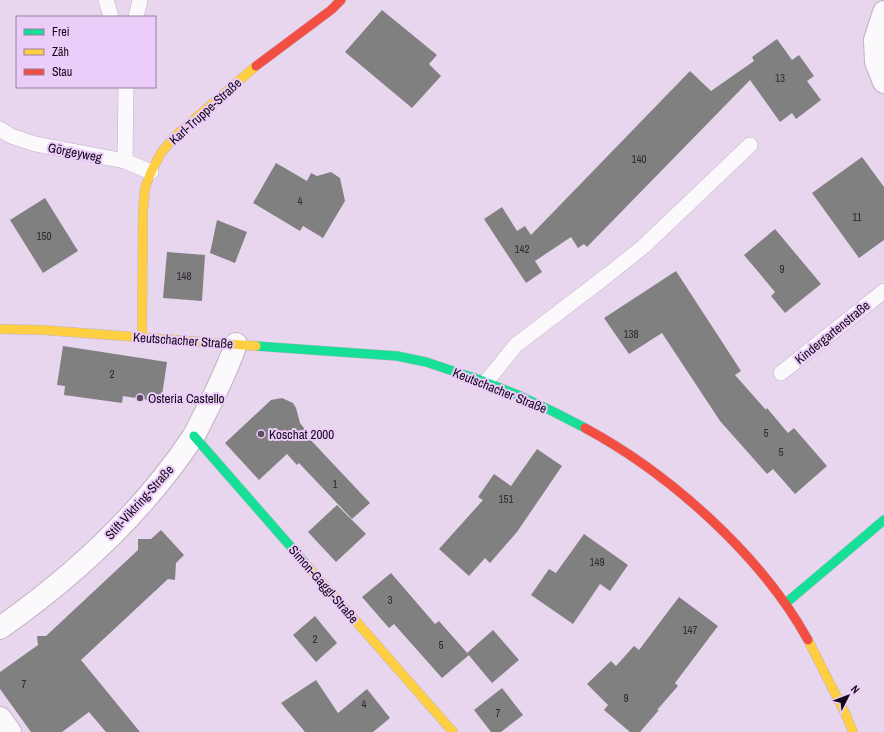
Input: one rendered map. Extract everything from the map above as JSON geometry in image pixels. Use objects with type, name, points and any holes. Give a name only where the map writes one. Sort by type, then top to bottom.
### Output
[{"type":"main road","name":"Karl-Truppe-Straße","points":[[142,337],[143,210],[145,188],[161,153],[175,136],[251,70],[331,10],[341,0]]},
{"type":"main road","name":"Keutschacher Straße","points":[[0,329],[43,330],[397,356],[441,366],[486,382],[544,407],[608,441],[643,464],[698,508],[745,552],[786,603],[815,651],[853,732]]},
{"type":"main road","name":"Simon-Gaggl-Straße","points":[[194,436],[453,732]]},
{"type":"main road","points":[[786,603],[884,520]]},
{"type":"street","points":[[884,12],[875,40],[876,62],[884,82]]},
{"type":"street","name":"Stift-Viktring-Straße","points":[[0,628],[41,597],[112,535],[162,479],[194,436],[225,374],[236,344]]},
{"type":"street","points":[[0,718],[10,732]]},
{"type":"lane","points":[[106,0],[111,16]]},
{"type":"lane","points":[[136,16],[140,0]]},
{"type":"lane","points":[[125,161],[126,88]]},
{"type":"lane","name":"Görgeyweg","points":[[0,129],[11,136],[35,144],[125,161],[151,172]]},
{"type":"lane","points":[[486,382],[516,345],[644,246],[750,145]]},
{"type":"lane","name":"Kindergartenstraße","points":[[781,373],[884,290]]},
{"type":"building","points":[[382,10],[437,55],[429,64],[441,76],[412,108],[345,52]]},
{"type":"building","points":[[777,39],[792,60],[799,55],[814,76],[807,81],[821,100],[796,119],[792,113],[780,122],[750,80],[587,247],[584,244],[578,248],[571,237],[535,261],[542,272],[526,283],[484,219],[502,207],[517,231],[525,226],[531,235],[690,71],[711,91],[754,61],[752,57]]},
{"type":"building","points":[[862,157],[884,187],[884,240],[859,258],[812,193]]},
{"type":"building","points":[[276,163],[307,181],[311,173],[317,176],[331,172],[340,178],[345,201],[323,238],[303,226],[300,231],[253,203]]},
{"type":"building","points":[[45,198],[78,251],[43,273],[10,220]]},
{"type":"building","points":[[217,220],[247,232],[235,263],[210,253]]},
{"type":"building","points":[[775,229],[821,284],[785,313],[771,296],[775,292],[744,255]]},
{"type":"building","points":[[167,252],[205,255],[202,301],[163,298]]},
{"type":"building","points":[[676,271],[741,371],[735,375],[766,410],[767,408],[788,433],[794,428],[827,466],[795,494],[773,469],[767,474],[720,421],[662,333],[629,354],[604,318]]},
{"type":"building","points":[[63,346],[167,362],[161,402],[123,396],[122,403],[64,395],[65,386],[57,385]]},
{"type":"building","points":[[282,398],[293,403],[300,423],[307,432],[305,434],[370,503],[352,519],[299,463],[297,465],[287,454],[259,480],[225,443],[271,400]]},
{"type":"building","points":[[537,449],[562,466],[517,532],[490,563],[485,558],[469,576],[439,549],[483,500],[478,497],[494,474],[511,486]]},
{"type":"building","points":[[337,505],[366,534],[336,562],[308,532]]},
{"type":"building","points":[[161,530],[184,555],[176,563],[175,580],[168,579],[81,660],[140,732],[106,732],[89,712],[62,732],[31,732],[0,689],[0,672],[38,645],[37,636],[46,636],[138,550],[138,539],[151,539]]},
{"type":"building","points":[[584,534],[628,565],[610,591],[600,584],[573,624],[531,595],[549,569],[556,573]]},
{"type":"building","points":[[391,573],[435,624],[439,621],[469,655],[442,678],[394,624],[389,628],[362,597]]},
{"type":"building","points":[[679,597],[718,626],[675,683],[678,686],[657,710],[659,710],[640,732],[630,732],[604,710],[608,705],[587,684],[611,661],[616,666],[634,646],[639,650]]},
{"type":"building","points":[[315,616],[337,643],[316,662],[293,635]]},
{"type":"building","points":[[493,630],[519,660],[492,683],[467,653]]},
{"type":"building","points":[[316,680],[338,713],[367,689],[390,718],[373,732],[305,732],[281,703]]},
{"type":"building","points":[[502,688],[523,715],[501,732],[491,732],[474,710]]},
{"type":"traffic: fast","points":[[256,346],[397,356],[426,362],[480,380],[518,395],[585,428]]},
{"type":"traffic: fast","points":[[194,436],[305,563]]},
{"type":"traffic: fast","points":[[786,603],[884,520]]},
{"type":"traffic: slow","points":[[142,337],[143,210],[145,188],[151,172],[161,153],[175,136],[256,66]]},
{"type":"traffic: slow","points":[[0,329],[43,330],[256,346]]},
{"type":"traffic: slow","points":[[305,563],[453,732]]},
{"type":"traffic: slow","points":[[808,640],[853,732]]},
{"type":"traffic: jam","points":[[256,66],[331,10],[341,0]]},
{"type":"traffic: jam","points":[[585,428],[617,447],[649,469],[681,493],[711,519],[765,577],[788,608],[808,640]]},
{"type":"place","name":"Osteria Castello","points":[[140,398]]},
{"type":"place","name":"Koschat 2000","points":[[261,434]]}]
